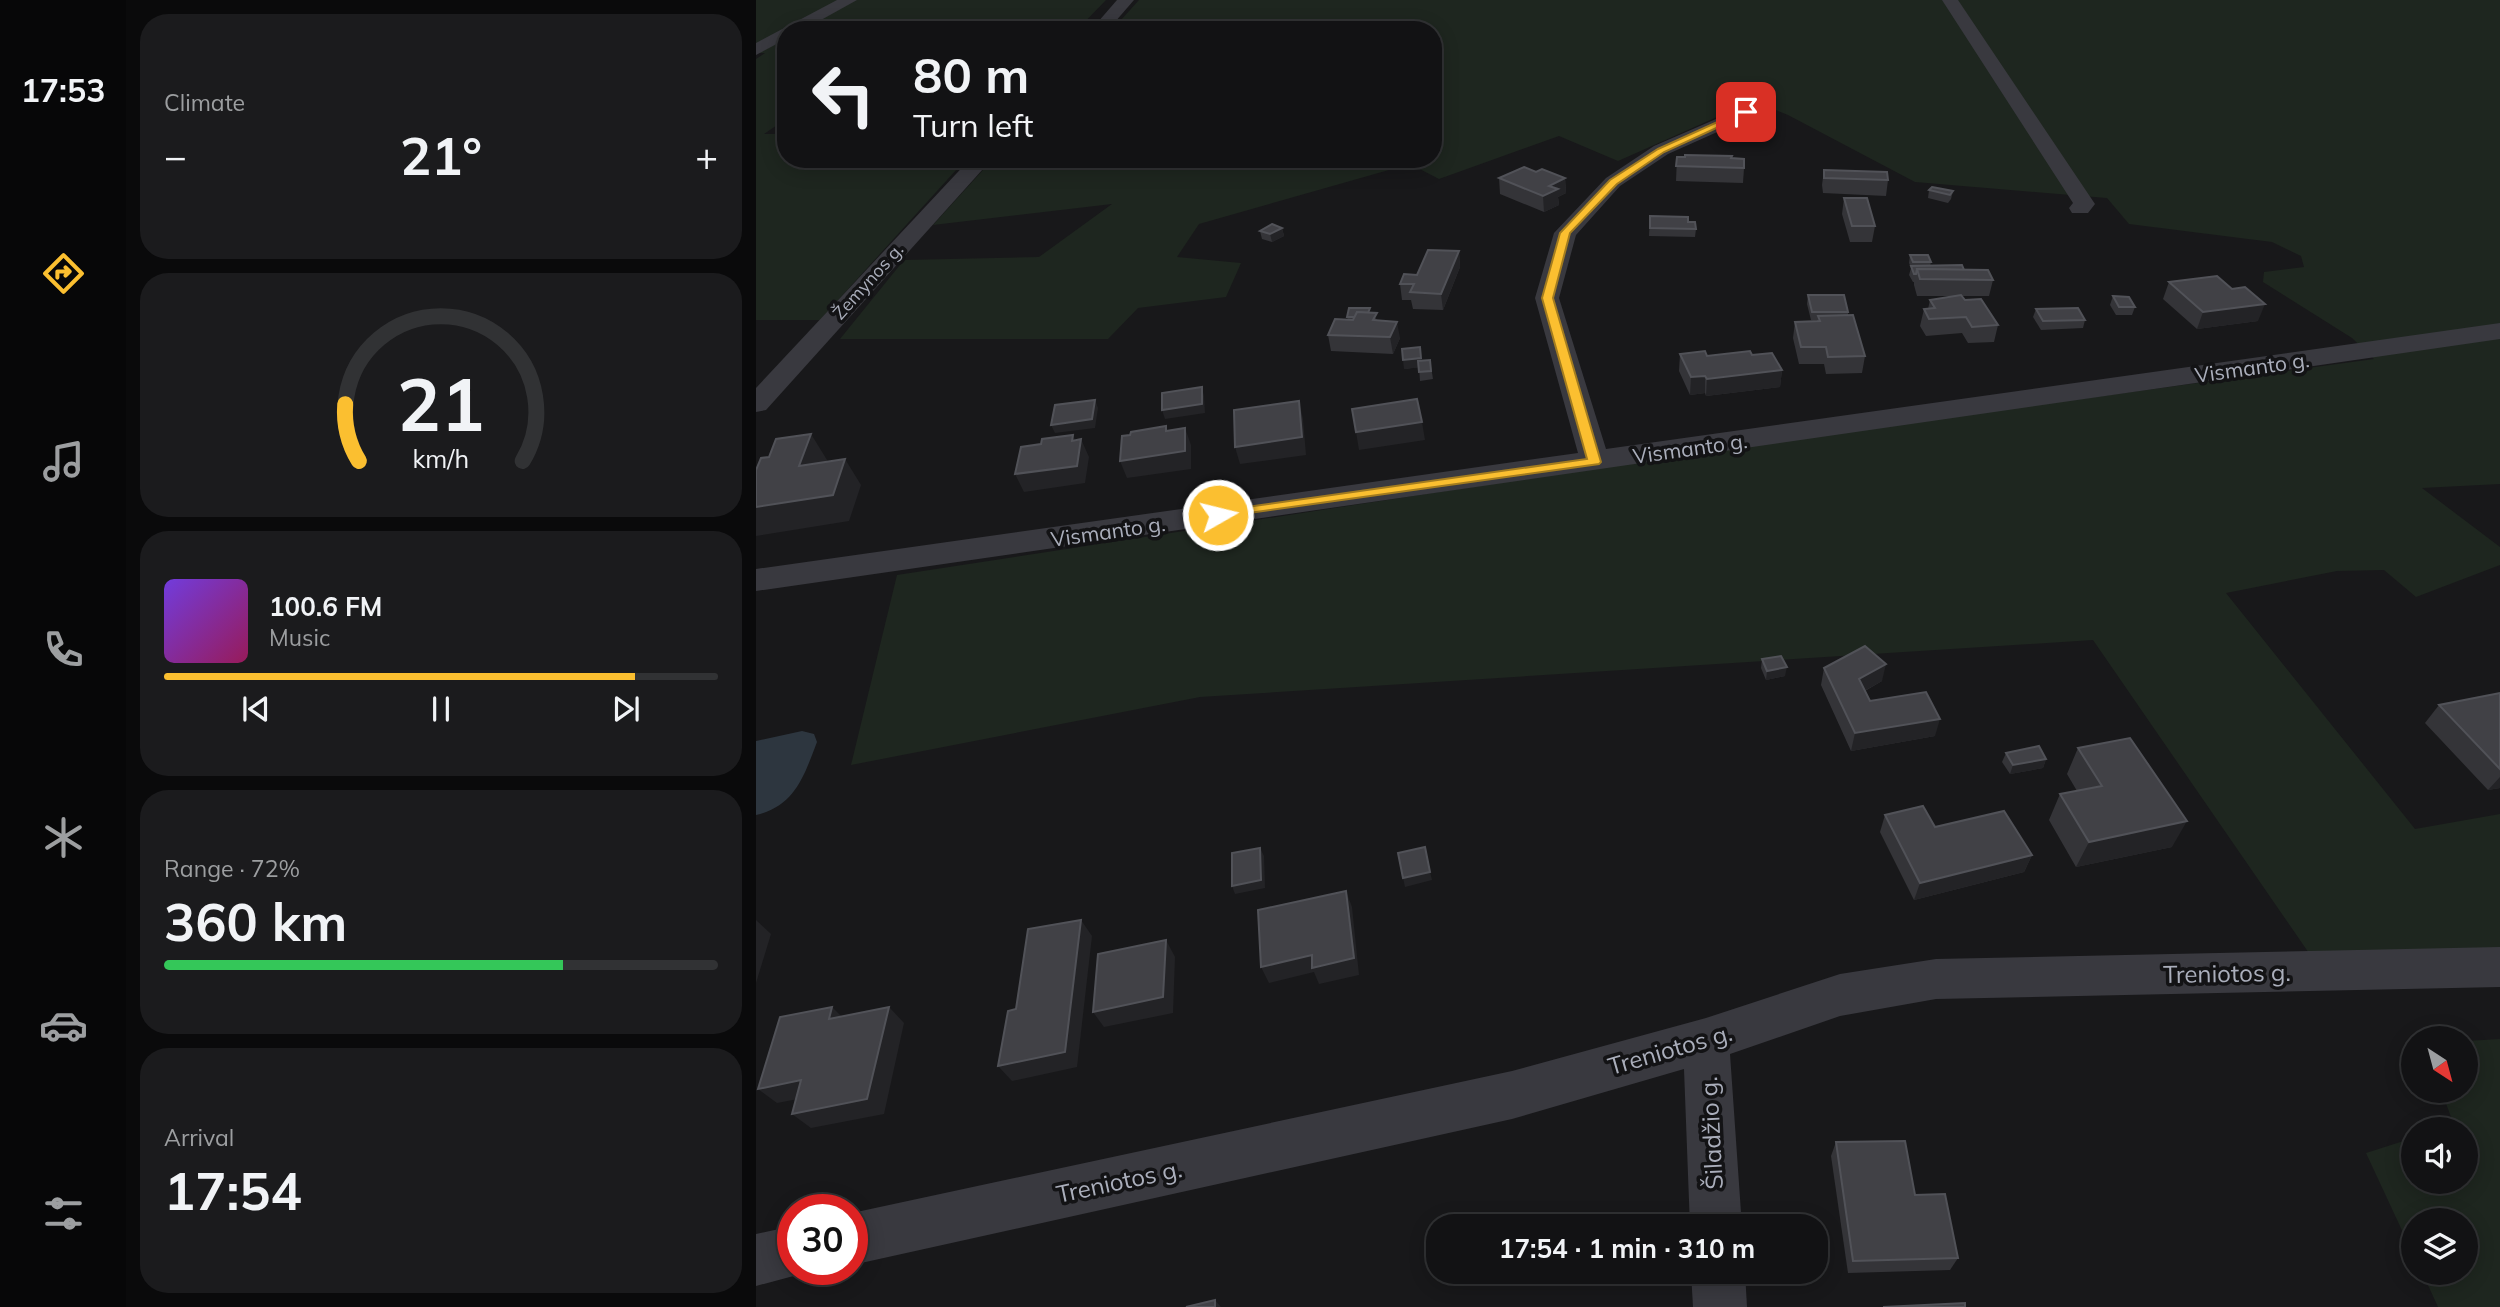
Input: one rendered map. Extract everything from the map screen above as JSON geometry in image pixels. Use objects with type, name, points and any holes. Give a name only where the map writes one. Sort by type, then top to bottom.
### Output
[{"type":"street","points":[[808,21],[849,0]]},
{"type":"street","points":[[1107,21],[1126,0]]},
{"type":"street","points":[[1950,0],[2084,204],[2080,208]]},
{"type":"street","points":[[756,50],[777,38]]},
{"type":"street","points":[[1595,462],[1547,298],[1565,233],[1623,176],[1661,150],[1746,112]]},
{"type":"street","name":"Žemynos g.","points":[[756,404],[974,168]]},
{"type":"street","name":"Vismanto g.","points":[[756,580],[2500,331]]},
{"type":"street","name":"Treniotos g.","points":[[868,1236],[1512,1095],[1706,1040],[1840,995],[1936,979],[2500,967]]},
{"type":"street","name":"Šiladžio g.","points":[[1706,1040],[1715,1214]]},
{"type":"street","points":[[756,1260],[777,1255]]},
{"type":"street","points":[[1719,1284],[1720,1307]]},
{"type":"shaded area","points":[[756,0],[1106,0],[1086,21],[777,21],[777,125],[764,134],[777,134],[777,168],[958,168],[820,320],[756,320],[756,59],[765,53],[756,53]]},
{"type":"shaded area","points":[[1139,0],[2500,0],[2500,484],[2422,488],[2500,547],[2500,565],[2416,597],[2384,570],[2337,571],[2226,593],[2415,829],[2500,814],[2500,959],[2313,959],[2093,640],[1200,697],[851,765],[897,575],[1772,441],[2374,359],[2352,338],[2263,282],[2264,272],[2304,267],[2301,256],[2272,242],[2129,224],[2107,198],[1915,182],[1788,115],[1753,101],[1618,161],[1559,136],[1439,179],[1418,168],[1442,168],[1442,21],[1120,21]]},
{"type":"shaded area","points":[[985,168],[1396,168],[1199,224],[1177,257],[1241,263],[1226,297],[1138,308],[1108,339],[840,339],[904,260],[1039,257],[1112,204],[933,225]]},
{"type":"shaded area","points":[[802,731],[814,734],[817,742],[802,778],[780,805],[756,815],[756,741]]},
{"type":"shaded area","points":[[2500,1039],[2500,1307],[2438,1307],[2428,1285],[2478,1285],[2478,1208],[2401,1208],[2401,1228],[2366,1153],[2401,1142],[2401,1194],[2478,1194],[2478,1117],[2451,1117],[2446,1103],[2478,1103],[2478,1040]]},
{"type":"building","points":[[1732,156],[1731,158],[1744,159],[1744,168],[1676,166],[1677,157]]},
{"type":"building","points":[[1524,167],[1536,172],[1542,169],[1565,178],[1549,186],[1558,189],[1543,196],[1499,178]]},
{"type":"building","points":[[1824,170],[1887,172],[1888,180],[1824,178]]},
{"type":"building","points":[[1932,187],[1953,191],[1950,195],[1929,190]]},
{"type":"building","points":[[1844,198],[1867,198],[1875,226],[1852,226]]},
{"type":"building","points":[[1650,216],[1688,217],[1688,222],[1695,222],[1696,229],[1650,228]]},
{"type":"building","points":[[1272,224],[1282,228],[1270,234],[1260,231]]},
{"type":"building","points":[[1428,250],[1459,251],[1441,294],[1410,292],[1414,284],[1400,284],[1404,274],[1417,275]]},
{"type":"building","points":[[1910,255],[1928,255],[1931,262],[1913,262]]},
{"type":"building","points":[[1962,265],[1964,270],[1917,269],[1916,274],[1911,266]]},
{"type":"building","points":[[1917,269],[1988,270],[1993,280],[1920,279]]},
{"type":"building","points":[[2217,276],[2232,289],[2245,287],[2265,304],[2203,312],[2169,282]]},
{"type":"building","points":[[1808,295],[1844,295],[1848,312],[1812,312]]},
{"type":"building","points":[[1961,295],[1965,300],[1981,299],[1998,325],[1972,327],[1966,317],[1929,319],[1924,309],[1935,308],[1930,300]]},
{"type":"building","points":[[2113,296],[2129,297],[2135,307],[2119,307]]},
{"type":"building","points":[[1349,308],[1370,308],[1368,313],[1357,312],[1355,317],[1347,317]]},
{"type":"building","points":[[2078,308],[2085,320],[2043,321],[2036,309]]},
{"type":"building","points":[[1357,312],[1377,313],[1373,320],[1397,322],[1390,337],[1328,335],[1335,319],[1353,320]]},
{"type":"building","points":[[1853,315],[1865,356],[1828,357],[1826,347],[1801,347],[1795,322],[1820,321],[1818,316]]},
{"type":"building","points":[[1420,347],[1421,358],[1403,360],[1402,349]]},
{"type":"building","points":[[1705,351],[1707,356],[1750,351],[1752,355],[1772,353],[1782,370],[1707,379],[1705,376],[1691,377],[1680,354]]},
{"type":"building","points":[[1430,360],[1431,371],[1419,372],[1418,361]]},
{"type":"building","points":[[1202,387],[1202,404],[1162,410],[1162,393]]},
{"type":"building","points":[[1417,399],[1422,422],[1356,432],[1352,409]]},
{"type":"building","points":[[1095,400],[1092,419],[1051,425],[1055,405]]},
{"type":"building","points":[[1299,401],[1302,437],[1235,447],[1234,410]]},
{"type":"building","points":[[1166,426],[1166,431],[1185,428],[1185,451],[1120,461],[1122,436]]},
{"type":"building","points":[[811,434],[799,466],[845,459],[833,495],[756,507],[756,470],[761,458],[769,457],[776,439]]},
{"type":"building","points":[[1073,435],[1072,441],[1081,439],[1077,466],[1015,474],[1021,447],[1041,444],[1042,439]]},
{"type":"building","points":[[1865,646],[1886,664],[1859,679],[1870,701],[1926,692],[1940,719],[1855,733],[1824,668]]},
{"type":"building","points":[[1781,656],[1787,667],[1767,671],[1762,659]]},
{"type":"building","points":[[2500,693],[2500,769],[2439,705]]},
{"type":"building","points":[[2130,738],[2187,821],[2089,842],[2060,794],[2102,786],[2078,748]]},
{"type":"building","points":[[2039,746],[2046,759],[2013,765],[2006,753]]},
{"type":"building","points":[[1923,806],[1935,827],[2004,811],[2032,855],[1920,883],[1885,815]]},
{"type":"building","points":[[1425,847],[1430,872],[1403,878],[1398,853]]},
{"type":"building","points":[[1260,848],[1261,880],[1232,886],[1232,853]]},
{"type":"building","points":[[1346,891],[1354,958],[1312,968],[1312,955],[1261,967],[1258,910]]},
{"type":"building","points":[[1081,920],[1065,1052],[998,1066],[1008,1011],[1016,1009],[1028,929]]},
{"type":"building","points":[[1166,940],[1163,997],[1093,1012],[1098,954]]},
{"type":"building","points":[[832,1007],[829,1019],[889,1007],[867,1099],[792,1114],[801,1080],[758,1089],[780,1017]]},
{"type":"building","points":[[1905,1141],[1915,1195],[1945,1194],[1958,1258],[1853,1261],[1836,1142]]},
{"type":"building","points":[[1215,1300],[1215,1307],[1186,1307]]},
{"type":"building","points":[[1965,1303],[1965,1307],[1883,1307]]},
{"type":"route","points":[[1218,515],[1595,462],[1547,298],[1565,233],[1613,182],[1661,150],[1746,112]]}]
